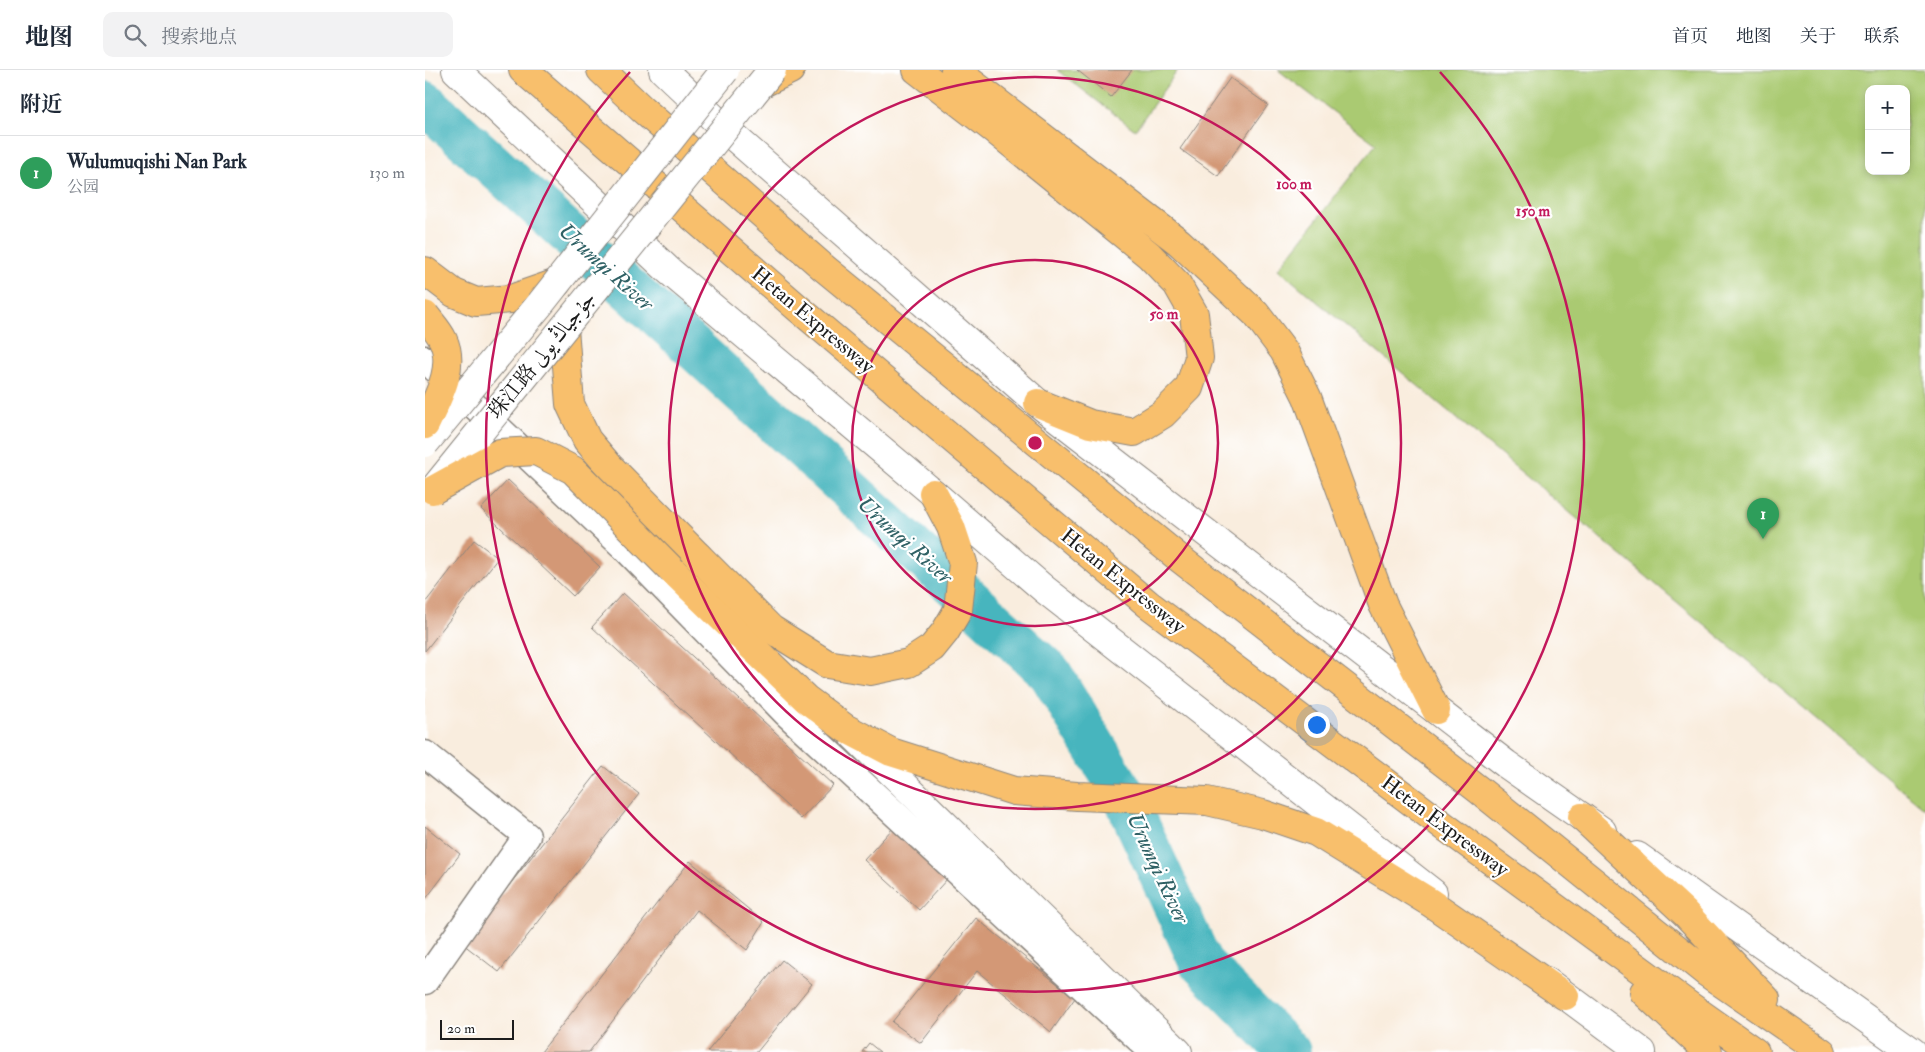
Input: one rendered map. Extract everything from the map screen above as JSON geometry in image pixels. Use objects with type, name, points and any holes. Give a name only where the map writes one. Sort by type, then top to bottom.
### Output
[{"type":"highway","name":"Hetan Expressway","points":[[523,70],[799,309],[1148,604],[1556,908],[1755,1052]]},
{"type":"highway","points":[[601,70],[642,109],[824,268],[1179,558],[1479,790],[1707,973],[1812,1045]]},
{"type":"highway","points":[[766,77],[790,70]]},
{"type":"highway","points":[[917,70],[996,131],[1149,255],[1177,284],[1194,314],[1199,358],[1189,388],[1163,414],[1134,432],[1090,424],[1038,402]]},
{"type":"highway","points":[[955,70],[1179,242],[1256,314],[1284,351],[1307,397],[1383,605],[1436,710]]},
{"type":"highway","points":[[425,271],[454,293],[476,302],[511,299],[557,283]]},
{"type":"highway","points":[[425,315],[444,340],[449,366],[425,425]]},
{"type":"highway","points":[[564,328],[570,404],[587,440],[609,466],[771,629],[827,664],[870,671],[909,663],[931,648],[945,632],[958,610],[963,564],[951,527],[933,493]]},
{"type":"highway","points":[[429,495],[500,453],[536,451],[573,470],[673,571],[807,699],[845,728],[891,752],[1014,791],[1077,796],[1207,801],[1263,814],[1316,832],[1431,903],[1565,996]]},
{"type":"highway","points":[[1581,817],[1685,913],[1812,1045]]},
{"type":"highway","points":[[1556,908],[1708,1052]]},
{"type":"street","points":[[456,70],[668,270],[1044,589],[1565,996],[1642,1052]]},
{"type":"street","points":[[663,70],[725,129],[1038,402],[1506,764],[1913,1052]]},
{"type":"street","name":"珠江路 جۇجياڭ يولى","points":[[425,443],[557,283],[725,70]]},
{"type":"street","name":"珠江路 جۇجياڭ يولى","points":[[429,495],[766,77]]},
{"type":"street","points":[[425,359],[624,547],[786,713],[1153,1052]]},
{"type":"street","points":[[845,728],[1178,1052]]},
{"type":"street","points":[[425,754],[527,836],[425,982]]},
{"type":"green space","points":[[1057,70],[1178,70],[1135,130]]},
{"type":"green space","points":[[1278,70],[1925,70],[1925,809],[1278,269],[1376,144]]},
{"type":"building","points":[[1077,70],[1132,70],[1111,97]]},
{"type":"building","points":[[1230,78],[1268,105],[1218,176],[1180,149]]},
{"type":"building","points":[[508,480],[600,567],[573,596],[481,509]]},
{"type":"building","points":[[474,540],[498,558],[425,651],[425,603]]},
{"type":"building","points":[[623,593],[833,785],[801,819],[592,627]]},
{"type":"building","points":[[603,766],[639,794],[499,972],[463,944]]},
{"type":"building","points":[[425,826],[460,854],[425,900]]},
{"type":"building","points":[[893,828],[948,878],[919,910],[864,860]]},
{"type":"building","points":[[690,861],[764,922],[747,950],[697,910],[589,1052],[541,1052]]},
{"type":"building","points":[[976,918],[1075,998],[1051,1032],[977,971],[921,1043],[892,1022]]},
{"type":"building","points":[[782,960],[812,984],[757,1052],[707,1052]]},
{"type":"building","points":[[869,1043],[880,1052],[862,1052]]},
{"type":"waterway","name":"Urumqi River","points":[[425,103],[1050,673],[1125,797],[1201,963],[1289,1052]]},
{"type":"place","name":"Wulumuqishi Nan Park","points":[[1763,539]]}]
